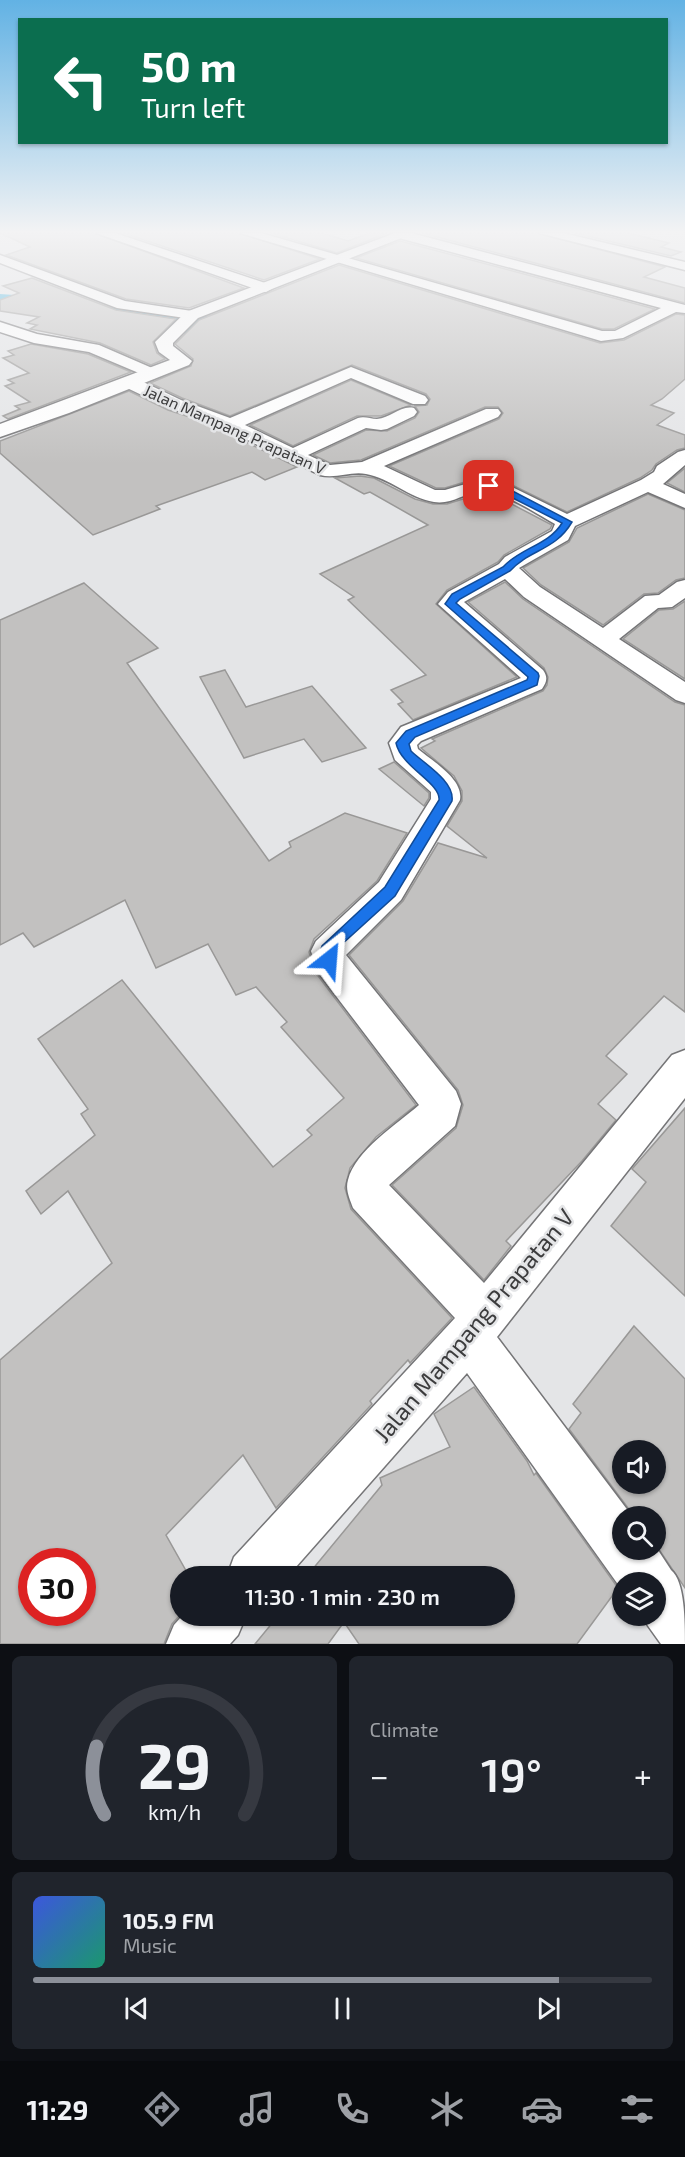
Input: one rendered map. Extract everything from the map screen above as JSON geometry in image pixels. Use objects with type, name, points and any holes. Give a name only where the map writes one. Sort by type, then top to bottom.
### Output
[{"type":"street","points":[[139,310],[185,322]]},
{"type":"street","points":[[0,431],[131,383],[183,361],[165,348],[164,342],[185,322],[214,310]]},
{"type":"street","points":[[510,310],[601,336],[618,335],[676,310]]},
{"type":"street","points":[[0,327],[34,338],[93,348],[153,374]]},
{"type":"street","points":[[231,424],[351,372],[413,406],[381,425],[364,422],[293,455]]},
{"type":"street","name":"Jalan Mampang Prapatan V","points":[[131,383],[175,404],[231,424],[327,471],[340,472],[366,467],[492,413]]},
{"type":"street","points":[[612,1530],[477,1327],[368,1193],[368,1181],[375,1170],[441,1112],[442,1104],[329,960],[328,951],[390,891],[446,801],[442,787],[405,753],[403,743],[411,734],[533,682],[534,676],[450,604],[456,597],[560,536],[567,522],[648,484],[664,475],[664,470],[685,456]]},
{"type":"street","points":[[366,467],[422,494],[436,497],[443,497],[476,486],[502,489],[567,522]]},
{"type":"street","points":[[648,484],[685,502]]},
{"type":"street","points":[[507,569],[532,592],[685,694]]},
{"type":"street","points":[[604,639],[653,602],[664,602],[685,587]]},
{"type":"street","name":"Jalan Mampang Prapatan V","points":[[263,1566],[477,1327],[685,1068]]},
{"type":"street","points":[[666,1605],[685,1631]]},
{"type":"street","points":[[193,1644],[210,1626]]},
{"type":"building","points":[[115,310],[176,319],[153,342],[157,353],[165,359],[151,365],[100,343],[30,329],[37,325],[27,323],[39,317],[0,311]]},
{"type":"building","points":[[225,310],[489,310],[600,343],[624,340],[676,314],[685,315],[685,379],[662,399],[651,405],[674,413],[657,425],[685,435],[685,448],[677,450],[656,464],[652,470],[640,478],[567,512],[508,483],[478,478],[445,488],[436,488],[389,466],[499,419],[503,413],[498,407],[485,407],[361,460],[330,463],[313,455],[366,430],[387,431],[415,418],[419,412],[415,406],[427,405],[430,399],[426,394],[352,365],[230,416],[150,383],[191,366],[193,359],[175,344],[199,320]]},
{"type":"building","points":[[535,310],[654,310],[614,329],[602,329]]},
{"type":"building","points":[[31,344],[88,354],[131,372],[8,419],[3,416],[20,409],[15,406],[30,402],[5,386],[14,383],[8,380],[29,373],[3,358],[14,355],[8,351]]},
{"type":"building","points":[[351,380],[411,405],[381,416],[357,416],[293,446],[250,425]]},
{"type":"building","points":[[129,391],[168,410],[205,422],[297,467],[265,480],[252,472],[156,506],[160,509],[93,535],[0,453],[0,441]]},
{"type":"building","points":[[685,468],[685,492],[667,483]]},
{"type":"building","points":[[360,476],[374,478],[415,499],[433,504],[447,504],[479,494],[498,497],[552,525],[550,529],[504,555],[498,562],[447,590],[436,604],[517,677],[413,720],[398,704],[403,702],[391,690],[426,675],[348,600],[354,597],[320,574],[428,525],[370,492],[364,494],[335,478]]},
{"type":"building","points":[[648,494],[685,510],[685,578],[676,580],[658,593],[644,594],[603,625],[541,585],[523,568],[569,542],[577,528]]},
{"type":"building","points":[[505,582],[523,599],[675,702],[685,705],[685,1012],[664,996],[606,1056],[627,1074],[598,1104],[616,1120],[582,1161],[506,1241],[511,1246],[484,1280],[392,1185],[456,1128],[463,1105],[458,1090],[349,955],[403,901],[438,843],[487,858],[447,826],[462,801],[462,791],[454,776],[421,748],[435,741],[432,739],[543,691],[547,685],[548,677],[544,668],[468,602]]},
{"type":"building","points":[[84,583],[158,648],[127,663],[269,861],[291,847],[289,842],[345,813],[407,833],[377,881],[314,939],[309,952],[315,972],[416,1105],[376,1137],[350,1168],[345,1188],[351,1209],[452,1318],[370,1401],[372,1404],[276,1508],[243,1455],[166,1535],[183,1566],[170,1566],[171,1626],[164,1644],[0,1644],[0,1360],[112,1263],[68,1191],[41,1214],[26,1191],[95,1135],[81,1114],[88,1109],[38,1039],[122,980],[273,1167],[312,1135],[307,1130],[344,1098],[281,1027],[287,1022],[256,987],[236,995],[208,944],[156,968],[125,900],[34,947],[23,933],[0,945],[0,620]]},
{"type":"building","points":[[685,601],[685,679],[623,639],[659,610],[673,609]]},
{"type":"building","points":[[225,670],[246,707],[312,686],[366,748],[322,762],[304,739],[244,758],[200,677]]},
{"type":"building","points":[[394,762],[429,793],[424,806],[379,769]]},
{"type":"building","points":[[685,1108],[685,1296],[611,1226],[646,1182],[632,1169]]},
{"type":"building","points":[[634,1326],[685,1379],[685,1588],[666,1560],[666,1506],[627,1506],[618,1494],[666,1494],[666,1440],[612,1440],[612,1487],[569,1429],[581,1413],[573,1404]]},
{"type":"building","points":[[474,1387],[527,1461],[534,1475],[536,1473],[612,1580],[612,1596],[577,1644],[359,1644],[347,1626],[515,1626],[515,1566],[315,1566],[382,1485],[380,1478],[450,1447],[434,1414]]},
{"type":"building","points":[[270,1626],[341,1626],[328,1644],[255,1644]]},
{"type":"waterway","points":[[72,310],[161,324],[242,326],[273,324]]},
{"type":"route","points":[[329,960],[328,951],[335,942],[390,891],[446,801],[442,787],[405,753],[403,743],[411,734],[526,687],[533,682],[534,676],[450,604],[451,600],[560,536],[567,522],[502,489],[489,486]]}]
